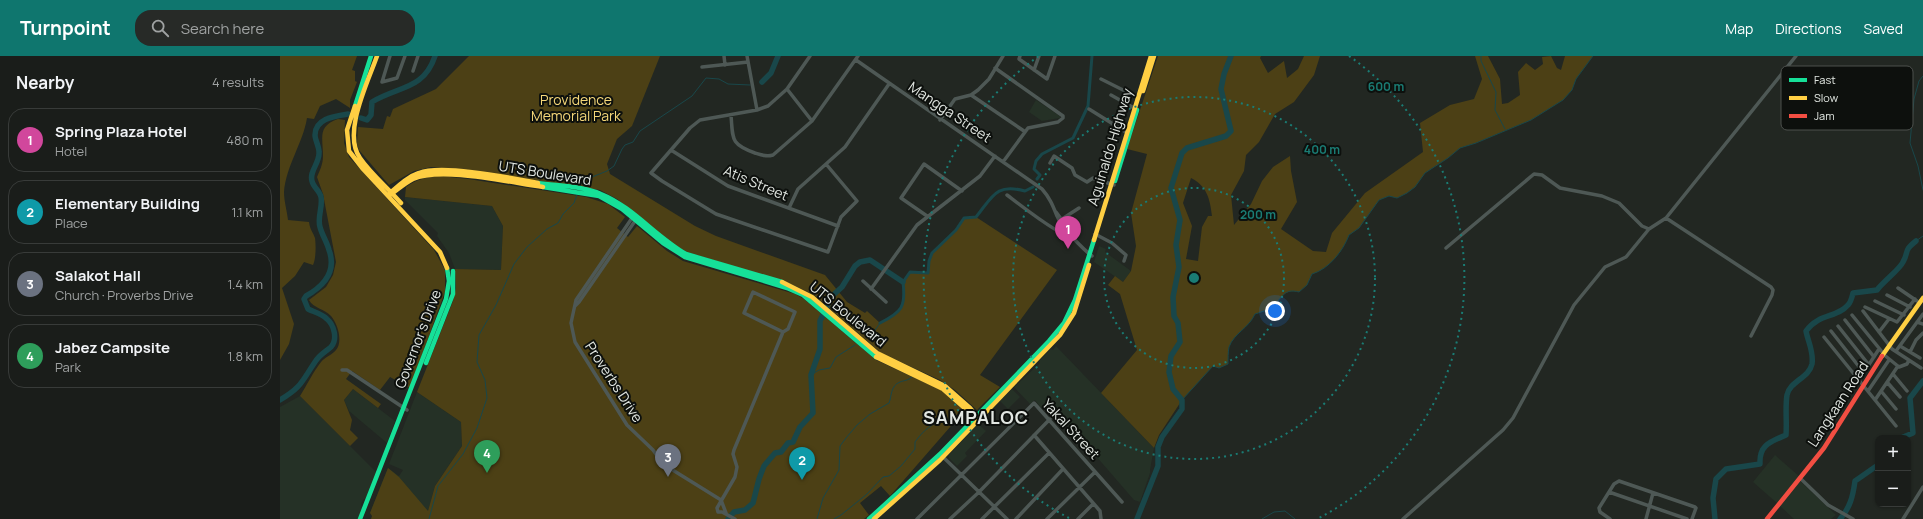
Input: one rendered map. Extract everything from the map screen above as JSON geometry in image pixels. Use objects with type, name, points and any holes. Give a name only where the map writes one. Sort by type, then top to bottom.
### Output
[{"type":"main road","name":"Governor's Drive","points":[[356,111],[371,56]]},
{"type":"main road","name":"Governor's Drive","points":[[364,519],[446,299],[450,276],[446,262],[440,252],[356,154],[352,141],[352,123],[377,56]]},
{"type":"main road","name":"Aguinaldo Highway","points":[[1128,134],[1134,108],[1151,56]]},
{"type":"main road","name":"Aguinaldo Highway","points":[[874,519],[942,456],[1060,330],[1072,307],[1091,254],[1154,56]]},
{"type":"main road","name":"UTS Boulevard","points":[[391,194],[411,175],[432,170],[469,172],[608,196],[670,248],[685,257],[796,291],[821,307],[876,356],[943,389],[977,417]]},
{"type":"main road","name":"Langkaan Road","points":[[1767,519],[1837,429],[1889,344],[1921,299]]},
{"type":"main road","name":"Governor's Drive","points":[[360,519],[405,409]]},
{"type":"main road","name":"Aguinaldo Highway","points":[[869,519],[942,456]]},
{"type":"street","points":[[390,56],[382,82],[397,78],[405,56]]},
{"type":"street","points":[[413,71],[418,56]]},
{"type":"street","points":[[724,56],[725,65]]},
{"type":"street","points":[[747,56],[757,110]]},
{"type":"street","points":[[810,56],[787,89],[768,106],[757,110],[700,120],[651,173],[662,182],[716,214],[828,252],[838,226],[848,209],[857,201],[826,164]]},
{"type":"street","points":[[940,120],[955,99],[971,95],[984,85],[1003,56]]},
{"type":"street","points":[[1034,70],[1039,56]]},
{"type":"street","points":[[1019,58],[1047,79],[1055,56]]},
{"type":"street","points":[[1788,66],[1796,56]]},
{"type":"street","points":[[731,115],[732,136],[738,146],[768,156],[776,153],[812,121],[857,58]]},
{"type":"street","name":"Mangga Street","points":[[857,58],[889,84],[1036,185],[1046,194],[1056,212]]},
{"type":"street","points":[[702,67],[748,62]]},
{"type":"street","points":[[995,68],[1061,114],[1063,118],[1058,122],[1032,126],[1024,131],[1003,162]]},
{"type":"street","points":[[1403,519],[1502,430],[1513,418],[1574,305],[1605,267],[1626,257],[1649,229],[1666,218],[1781,75]]},
{"type":"street","points":[[1101,79],[1138,97]]},
{"type":"street","points":[[789,208],[798,189],[848,144],[889,84]]},
{"type":"street","points":[[787,89],[812,121]]},
{"type":"street","points":[[971,95],[1024,131]]},
{"type":"street","points":[[1111,95],[1134,108]]},
{"type":"street","points":[[1089,109],[1128,134]]},
{"type":"street","name":"Atis Street","points":[[672,150],[728,186],[838,226]]},
{"type":"street","points":[[871,289],[917,225],[980,176],[995,156]]},
{"type":"street","points":[[1050,163],[1054,156],[1072,168],[1075,175],[1087,182],[1092,178],[1112,185]]},
{"type":"street","points":[[927,216],[901,198],[924,164],[962,191]]},
{"type":"street","points":[[1446,248],[1534,174],[1542,175],[1560,188],[1602,196],[1619,203],[1642,226],[1649,229]]},
{"type":"street","points":[[1007,195],[1059,232],[1070,238],[1074,237]]},
{"type":"street","points":[[1062,219],[1079,208]]},
{"type":"street","points":[[1056,212],[1074,237]]},
{"type":"street","points":[[1056,212],[1060,220],[1084,250],[1091,254]]},
{"type":"street","points":[[1666,218],[1771,287],[1773,290],[1772,295],[1751,336]]},
{"type":"street","name":"Proverbs Drive","points":[[634,219],[575,306],[571,323],[575,342],[627,425],[653,450],[664,464],[721,500]]},
{"type":"street","points":[[1097,234],[1112,242],[1126,255],[1124,261]]},
{"type":"street","points":[[863,281],[886,302]]},
{"type":"street","points":[[1865,307],[1897,322],[1910,307],[1921,299],[1898,288]]},
{"type":"street","points":[[735,519],[722,508],[721,500],[737,472],[734,450],[783,332],[788,329],[795,312],[753,292],[744,313],[783,332]]},
{"type":"street","points":[[1887,295],[1910,307]]},
{"type":"street","points":[[1875,301],[1904,315]]},
{"type":"street","points":[[1896,351],[1923,314],[1916,308]]},
{"type":"street","points":[[1864,312],[1896,351],[1921,368]]},
{"type":"street","points":[[1852,315],[1883,354],[1898,366]]},
{"type":"street","points":[[1879,332],[1888,319]]},
{"type":"street","points":[[1844,320],[1874,357]]},
{"type":"street","points":[[1918,322],[1923,324]]},
{"type":"street","points":[[1864,373],[1832,333],[1839,328],[1869,365]]},
{"type":"street","points":[[1910,352],[1914,347],[1915,342],[1923,332]]},
{"type":"street","points":[[1824,337],[1896,426]]},
{"type":"street","points":[[1900,346],[1920,358]]},
{"type":"street","points":[[1860,380],[1879,349]]},
{"type":"street","points":[[1868,391],[1889,360]]},
{"type":"street","points":[[1875,400],[1898,366],[1906,364],[1909,360]]},
{"type":"street","points":[[342,370],[347,370],[405,409]]},
{"type":"street","points":[[1893,374],[1907,391]]},
{"type":"street","points":[[1887,382],[1900,396]]},
{"type":"street","points":[[1881,391],[1896,409]]},
{"type":"street","name":"Yakal Street","points":[[917,519],[963,476],[1032,404],[1036,404],[1050,419],[1122,502]]},
{"type":"street","points":[[950,519],[979,492],[1050,419]]},
{"type":"street","points":[[1034,435],[1100,512],[1101,519]]},
{"type":"street","points":[[982,519],[1049,453]]},
{"type":"street","points":[[942,456],[1007,519]]},
{"type":"street","points":[[1016,519],[1063,469]]},
{"type":"street","points":[[1047,519],[1095,472]]},
{"type":"street","points":[[1800,478],[1828,505],[1853,519]]},
{"type":"street","points":[[1610,519],[1600,512],[1599,508],[1614,484],[1619,482],[1696,508],[1692,519]]},
{"type":"street","points":[[1903,519],[1923,487]]},
{"type":"street","points":[[1609,492],[1687,519]]},
{"type":"street","points":[[1646,519],[1653,493]]},
{"type":"street","points":[[1078,519],[1093,504]]},
{"type":"shaded area","points":[[1036,100],[1060,116],[1060,118],[1042,121],[1029,112]]},
{"type":"shaded area","points":[[405,197],[492,206],[503,226],[501,270],[455,269],[449,253],[437,236],[438,233],[405,200]]},
{"type":"shaded area","points":[[1099,246],[1106,249],[1105,252],[1131,271],[1123,282],[1094,262]]},
{"type":"shaded area","points":[[1056,346],[1154,448],[1150,473],[1140,502],[1134,500],[1050,403],[1042,409],[1035,400],[1030,404],[1014,387],[1040,363],[1039,361],[1051,349],[1053,350]]},
{"type":"shaded area","points":[[353,389],[395,421],[387,443],[349,411],[344,400]]},
{"type":"shaded area","points":[[1012,389],[1020,397],[1008,409],[1000,401]]},
{"type":"shaded area","points":[[417,392],[461,422],[462,446],[435,486],[426,519],[370,513],[388,468],[399,476],[403,470],[389,464]]},
{"type":"shaded area","points":[[300,396],[376,472],[366,498],[361,504],[362,508],[358,519],[280,519],[280,407]]},
{"type":"shaded area","points":[[978,424],[986,431],[965,453],[967,456],[957,466],[949,458],[949,455]]},
{"type":"shaded area","points":[[1775,455],[1800,477],[1778,504],[1753,482]]},
{"type":"shaded area","points":[[1800,481],[1836,515],[1831,519],[1794,519],[1780,506]]},
{"type":"green space","points":[[280,56],[357,56],[352,70],[355,71],[355,81],[357,82],[350,100],[350,108],[336,99],[320,106],[314,119],[307,118],[285,182],[284,199],[288,220],[309,222],[315,238],[316,252],[313,265],[304,262],[295,276],[282,288],[294,324],[289,344],[280,360]]},
{"type":"green space","name":"Providence Memorial Park","points":[[469,56],[660,56],[632,126],[617,139],[607,164],[610,174],[695,226],[716,236],[825,275],[847,302],[865,313],[867,311],[880,323],[898,312],[901,308],[904,297],[903,282],[910,272],[928,273],[929,261],[932,253],[956,230],[964,218],[976,217],[1057,270],[980,375],[1000,387],[977,410],[955,390],[940,380],[881,353],[814,295],[789,283],[687,252],[673,244],[617,199],[600,190],[469,170],[431,167],[414,171],[389,185],[359,150],[357,144],[358,127],[383,129],[387,116],[390,117],[393,109],[436,89]]},
{"type":"green space","points":[[1158,56],[1261,56],[1260,58],[1268,73],[1284,61],[1287,78],[1298,69],[1304,56],[1320,56],[1314,75],[1294,102],[1275,114],[1259,142],[1246,155],[1244,171],[1231,195],[1234,225],[1251,204],[1262,181],[1273,167],[1290,156],[1291,171],[1297,202],[1281,229],[1313,251],[1326,252],[1332,233],[1365,193],[1423,152],[1420,123],[1450,105],[1474,99],[1482,79],[1475,56],[1488,56],[1500,79],[1502,104],[1508,103],[1520,95],[1518,72],[1526,63],[1535,70],[1543,64],[1542,57],[1551,56],[1557,68],[1561,70],[1565,56],[1593,56],[1576,79],[1572,90],[1563,100],[1531,120],[1476,143],[1460,148],[1425,173],[1415,187],[1407,193],[1397,198],[1389,196],[1379,200],[1359,228],[1349,235],[1343,247],[1330,264],[1312,274],[1307,285],[1299,292],[1294,291],[1287,293],[1265,311],[1255,314],[1249,323],[1231,342],[1229,347],[1228,364],[1219,368],[1213,366],[1182,400],[1159,435],[1154,448],[1101,393],[1137,350],[1120,294],[1108,285],[1115,276],[1123,282],[1131,271],[1136,246],[1131,213],[1147,154],[1127,149]],"holes":[[[1191,178],[1201,185],[1207,194],[1212,216],[1208,216],[1202,227],[1198,261],[1186,259],[1192,226],[1183,203]]]},
{"type":"green space","points":[[338,119],[345,120],[344,143],[349,157],[434,250],[445,270],[445,292],[410,388],[390,377],[380,390],[352,371],[346,379],[381,404],[378,408],[353,389],[344,400],[352,420],[350,430],[358,438],[350,446],[300,396],[318,366],[336,350],[339,342],[338,328],[334,319],[313,305],[309,300],[326,287],[333,275],[336,262],[323,194],[317,177],[323,156],[322,138],[324,129],[331,122]]},
{"type":"green space","points":[[440,176],[586,197],[608,204],[625,217],[617,228],[628,237],[637,226],[667,251],[683,261],[795,294],[804,299],[876,360],[943,391],[964,411],[890,496],[881,486],[860,503],[869,515],[864,519],[371,519],[372,516],[370,513],[388,468],[399,477],[428,511],[435,486],[462,446],[461,422],[417,392],[453,301],[456,288],[455,269],[501,270],[503,226],[492,206],[405,197],[406,187],[410,184],[422,179]]},
{"type":"waterway","points":[[361,118],[367,120],[371,115],[372,102],[417,81],[430,67],[435,56]]},
{"type":"waterway","points":[[762,82],[771,73],[778,56]]},
{"type":"waterway","points":[[1037,179],[1040,175],[1034,169],[1036,161],[1042,154],[1073,138],[1088,106],[1092,56]]},
{"type":"waterway","points":[[1137,519],[1158,466],[1158,447],[1162,437],[1182,409],[1182,400],[1173,389],[1169,372],[1171,356],[1180,342],[1178,323],[1174,316],[1173,297],[1179,267],[1176,245],[1180,220],[1171,188],[1182,153],[1187,148],[1226,136],[1231,131],[1221,89],[1224,74],[1231,56]]},
{"type":"waterway","points":[[1481,56],[1481,61],[1496,92],[1495,110],[1505,129]]},
{"type":"waterway","points":[[1182,400],[1213,366],[1219,368],[1228,364],[1229,347],[1231,342],[1249,323],[1255,314],[1265,311],[1271,307],[1287,292],[1299,292],[1307,285],[1312,274],[1318,272],[1335,259],[1349,235],[1359,228],[1379,200],[1389,196],[1397,198],[1407,193],[1415,187],[1425,173],[1460,148],[1476,143],[1531,120],[1563,100],[1572,90],[1576,79],[1593,56]]},
{"type":"waterway","points":[[1913,110],[1914,99],[1919,81],[1923,76]]},
{"type":"waterway","points":[[580,187],[582,181],[607,171],[614,166],[625,145],[633,142],[640,131],[692,96],[706,78],[719,79],[728,84],[750,85]]},
{"type":"waterway","points":[[280,400],[293,391],[304,379],[320,355],[331,347],[335,336],[332,325],[327,319],[308,309],[304,299],[318,288],[327,278],[331,265],[329,250],[319,223],[321,197],[311,177],[319,156],[319,150],[315,137],[318,125],[327,119],[348,114]]},
{"type":"waterway","points":[[1911,130],[1910,143],[1918,166],[1923,190]]},
{"type":"waterway","points":[[880,323],[898,312],[901,308],[904,297],[903,282],[910,272],[928,273],[929,261],[932,253],[956,230],[964,218],[976,217],[991,197],[1001,190],[1015,189],[1025,191],[1033,187]]},
{"type":"waterway","points":[[429,519],[438,486],[463,454],[477,428],[487,398],[485,380],[477,362],[479,335],[496,305],[514,264],[527,247],[547,229],[558,223],[563,214],[574,203],[577,195]]},
{"type":"waterway","points":[[1916,241],[1923,236]]},
{"type":"waterway","points":[[1715,519],[1713,498],[1716,479],[1726,469],[1760,464],[1761,452],[1764,448],[1770,442],[1786,435],[1787,395],[1792,386],[1807,373],[1812,364],[1812,351],[1806,331],[1816,321],[1844,309],[1850,302],[1853,293],[1877,290],[1901,265],[1905,259],[1908,249],[1916,241]]},
{"type":"waterway","points":[[728,519],[734,512],[745,510],[753,503],[764,466],[775,453],[781,452],[788,443],[793,442],[800,427],[813,413],[811,375],[820,349],[820,321],[832,296],[842,287],[855,266],[860,262],[870,260],[903,282]]},
{"type":"waterway","points":[[869,339],[880,323]]},
{"type":"waterway","points":[[811,375],[819,370],[830,368],[836,357],[855,345]]},
{"type":"waterway","points":[[817,519],[823,498],[839,470],[840,446],[857,425],[870,414],[889,403],[894,386],[912,377]]},
{"type":"waterway","points":[[1908,435],[1913,433],[1910,398],[1923,381]]},
{"type":"waterway","points":[[834,519],[867,494],[883,477],[889,476],[901,466],[915,449],[915,442],[921,434],[932,425],[946,420]]},
{"type":"waterway","points":[[1840,519],[1850,502],[1855,481],[1875,467]]},
{"type":"waterway","points":[[1262,519],[1274,512],[1285,511],[1295,519]]},
{"type":"traffic: fast","points":[[355,106],[371,56]]},
{"type":"traffic: fast","points":[[1115,181],[1137,110]]},
{"type":"traffic: fast","points":[[538,183],[594,191],[624,206],[686,254],[782,282]]},
{"type":"traffic: fast","points":[[543,187],[599,196],[622,209],[663,243],[685,257],[787,288],[803,295],[876,357]]},
{"type":"traffic: fast","points":[[869,519],[940,454],[1049,341],[1064,323],[1075,300],[1094,240]]},
{"type":"traffic: fast","points":[[360,519],[446,299],[449,281],[447,268]]},
{"type":"traffic: fast","points":[[426,363],[453,294],[453,271]]},
{"type":"traffic: slow","points":[[377,56],[358,107],[354,135],[355,148],[364,164],[401,203]]},
{"type":"traffic: slow","points":[[1094,240],[1151,56]]},
{"type":"traffic: slow","points":[[1143,91],[1154,56]]},
{"type":"traffic: slow","points":[[355,106],[347,130],[349,151],[363,169],[440,252],[447,268]]},
{"type":"traffic: slow","points":[[389,194],[411,177],[419,173],[430,171],[460,171],[538,183]]},
{"type":"traffic: slow","points":[[390,195],[413,179],[425,175],[441,174],[477,177],[543,187]]},
{"type":"traffic: slow","points":[[874,519],[940,460],[1060,335],[1074,313],[1089,265]]},
{"type":"traffic: slow","points":[[782,282],[812,297],[877,353],[945,386],[970,408],[978,418]]},
{"type":"traffic: slow","points":[[1882,356],[1923,298]]},
{"type":"traffic: slow","points":[[876,357],[943,389],[977,419]]},
{"type":"traffic: jam","points":[[1767,519],[1824,448],[1882,356]]},
{"type":"place","name":"Spring Plaza Hotel","points":[[1068,249]]},
{"type":"place","name":"Jabez Campsite","points":[[487,473]]},
{"type":"place","name":"Salakot Hall","points":[[668,477]]},
{"type":"place","name":"Elementary Building","points":[[802,480]]},
{"type":"district","name":"SAMPALOC","points":[[976,418]]}]
